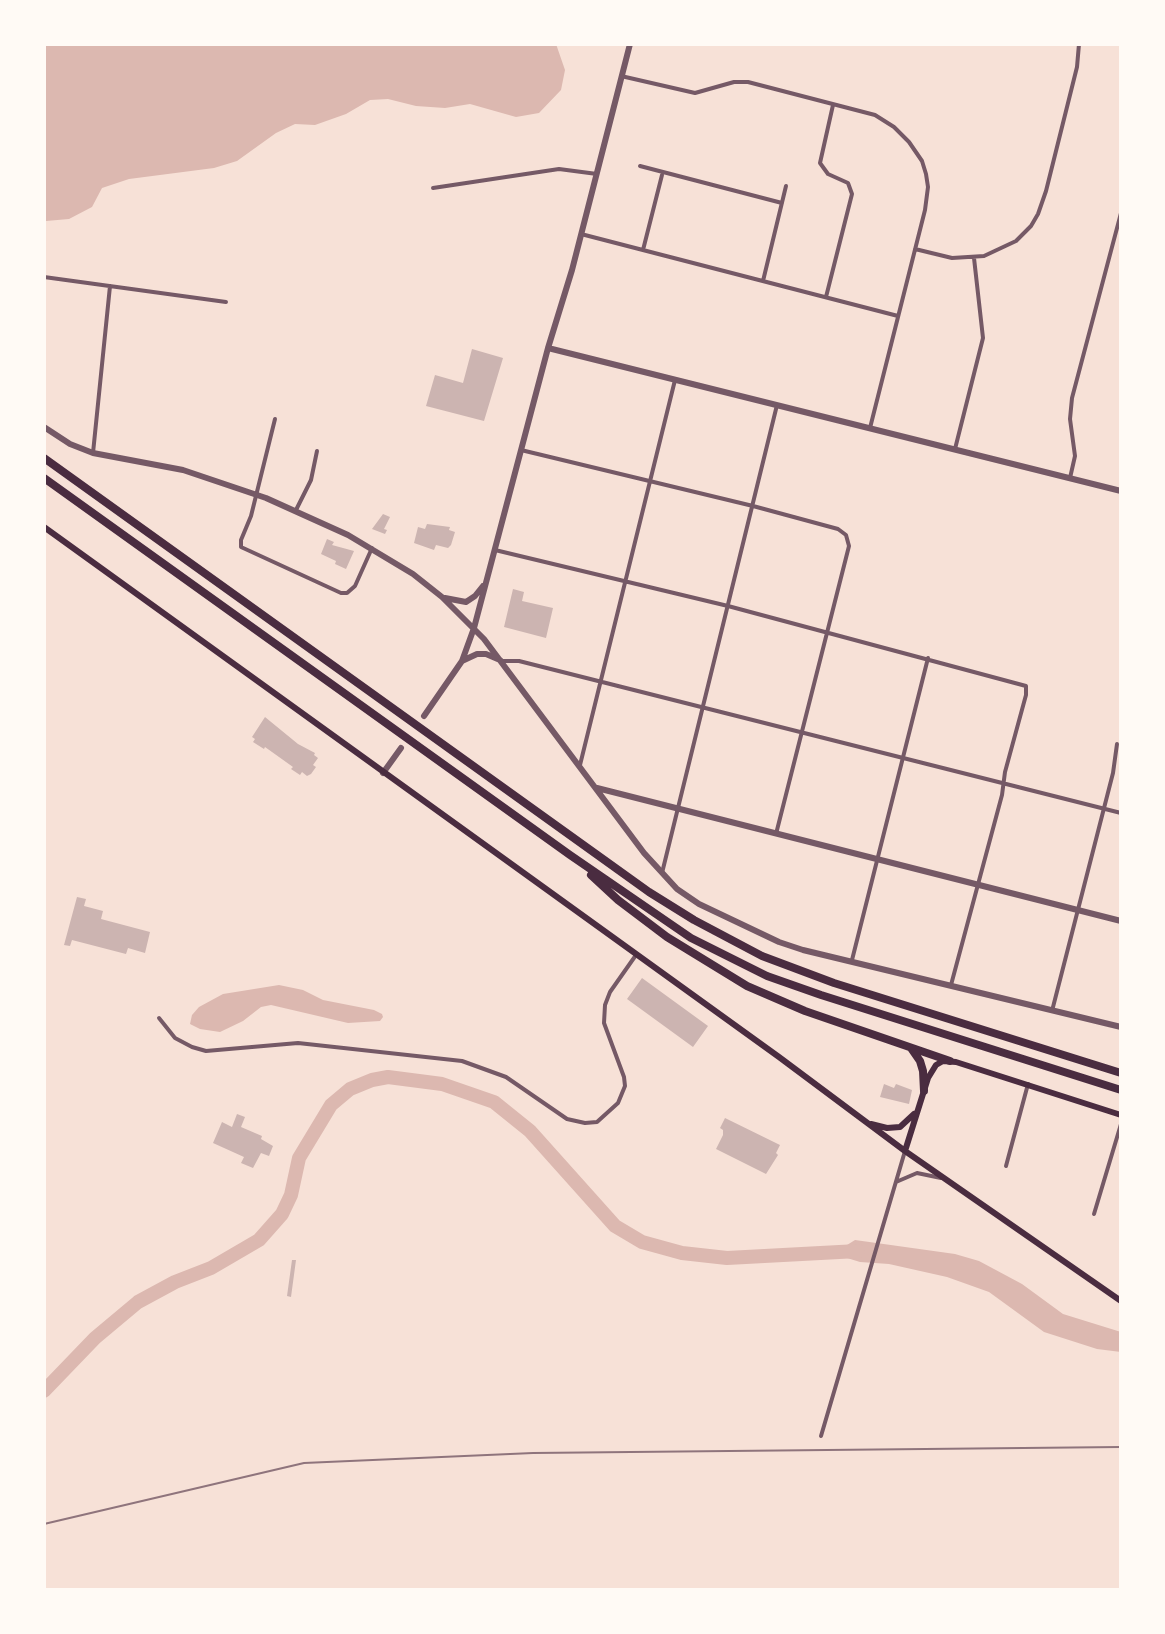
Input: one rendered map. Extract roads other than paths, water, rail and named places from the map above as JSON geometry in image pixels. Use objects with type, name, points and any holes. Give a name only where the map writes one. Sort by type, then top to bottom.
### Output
[{"type":"highway","points":[[45,459],[649,892],[739,945],[834,983],[1121,1072]]},
{"type":"highway","points":[[44,478],[570,855],[691,938],[767,976],[1121,1090]]},
{"type":"highway","points":[[570,855],[618,900],[678,945],[728,975],[795,1007],[950,1061]]},
{"type":"highway","points":[[903,1043],[920,1061],[924,1091]]},
{"type":"main road","points":[[44,527],[905,1151],[1121,1301]]},
{"type":"main road","points":[[905,1151],[924,1091],[936,1065],[950,1061],[1121,1115]]},
{"type":"main road","points":[[866,1122],[887,1128],[900,1127],[910,1120],[920,1104]]},
{"type":"street","points":[[424,716],[462,661],[474,628],[630,44]]},
{"type":"street","points":[[915,249],[952,258],[974,258],[994,253],[1016,241],[1038,214],[1077,67],[1079,44]]},
{"type":"street","points":[[621,76],[695,93],[734,82],[748,82],[875,115],[894,127],[909,142],[922,161],[928,187],[870,428]]},
{"type":"street","points":[[826,297],[852,194],[848,183],[828,174],[820,163],[833,105]]},
{"type":"street","points":[[640,166],[782,203]]},
{"type":"street","points":[[433,188],[559,169],[597,174]]},
{"type":"street","points":[[643,250],[662,174]]},
{"type":"street","points":[[763,281],[786,186]]},
{"type":"street","points":[[1070,478],[1075,447],[1070,419],[1072,398],[1121,213]]},
{"type":"street","points":[[581,234],[898,316]]},
{"type":"street","points":[[955,449],[983,338],[974,258]]},
{"type":"street","points":[[44,277],[226,302]]},
{"type":"street","points":[[93,453],[110,286]]},
{"type":"street","points":[[548,348],[1121,491]]},
{"type":"street","points":[[580,765],[675,380]]},
{"type":"street","points":[[662,873],[777,404]]},
{"type":"street","points":[[275,419],[241,547],[347,593],[355,586],[372,548]]},
{"type":"street","points":[[44,427],[70,444],[93,453],[183,470],[296,510],[372,548],[442,597],[503,661],[644,853],[677,889],[726,918],[803,950],[1121,1027]]},
{"type":"street","points":[[521,450],[753,506],[838,529],[846,535],[849,546],[776,834]]},
{"type":"street","points":[[296,510],[311,480],[317,451]]},
{"type":"street","points":[[494,550],[728,606],[1026,686],[1004,784],[951,985]]},
{"type":"street","points":[[442,597],[466,602],[485,583]]},
{"type":"street","points":[[462,661],[477,654],[503,661],[519,661],[1121,813]]},
{"type":"street","points":[[852,960],[928,658]]},
{"type":"street","points":[[1052,1011],[1104,809],[1117,744]]},
{"type":"street","points":[[383,773],[401,748]]},
{"type":"street","points":[[596,788],[1121,921]]},
{"type":"street","points":[[159,1018],[175,1038],[206,1051],[268,1043],[298,1043],[462,1061],[506,1077],[567,1119],[597,1122],[618,1103],[625,1086],[604,1023],[605,1005],[610,992],[636,955]]},
{"type":"street","points":[[1006,1166],[1028,1084]]},
{"type":"street","points":[[1094,1214],[1121,1124]]},
{"type":"street","points":[[821,1436],[905,1151]]},
{"type":"street","points":[[894,1184],[902,1177],[917,1173],[943,1178]]},
{"type":"waterway","points":[[44,1391],[95,1338],[138,1302],[175,1282],[211,1268],[259,1240],[282,1214],[291,1195],[299,1158],[331,1105],[350,1089],[388,1077],[442,1084],[494,1102],[530,1131],[615,1226],[642,1242],[682,1253],[727,1258],[858,1251]]},
{"type":"railway","points":[[44,1524],[304,1463],[533,1453],[1121,1447]]}]
